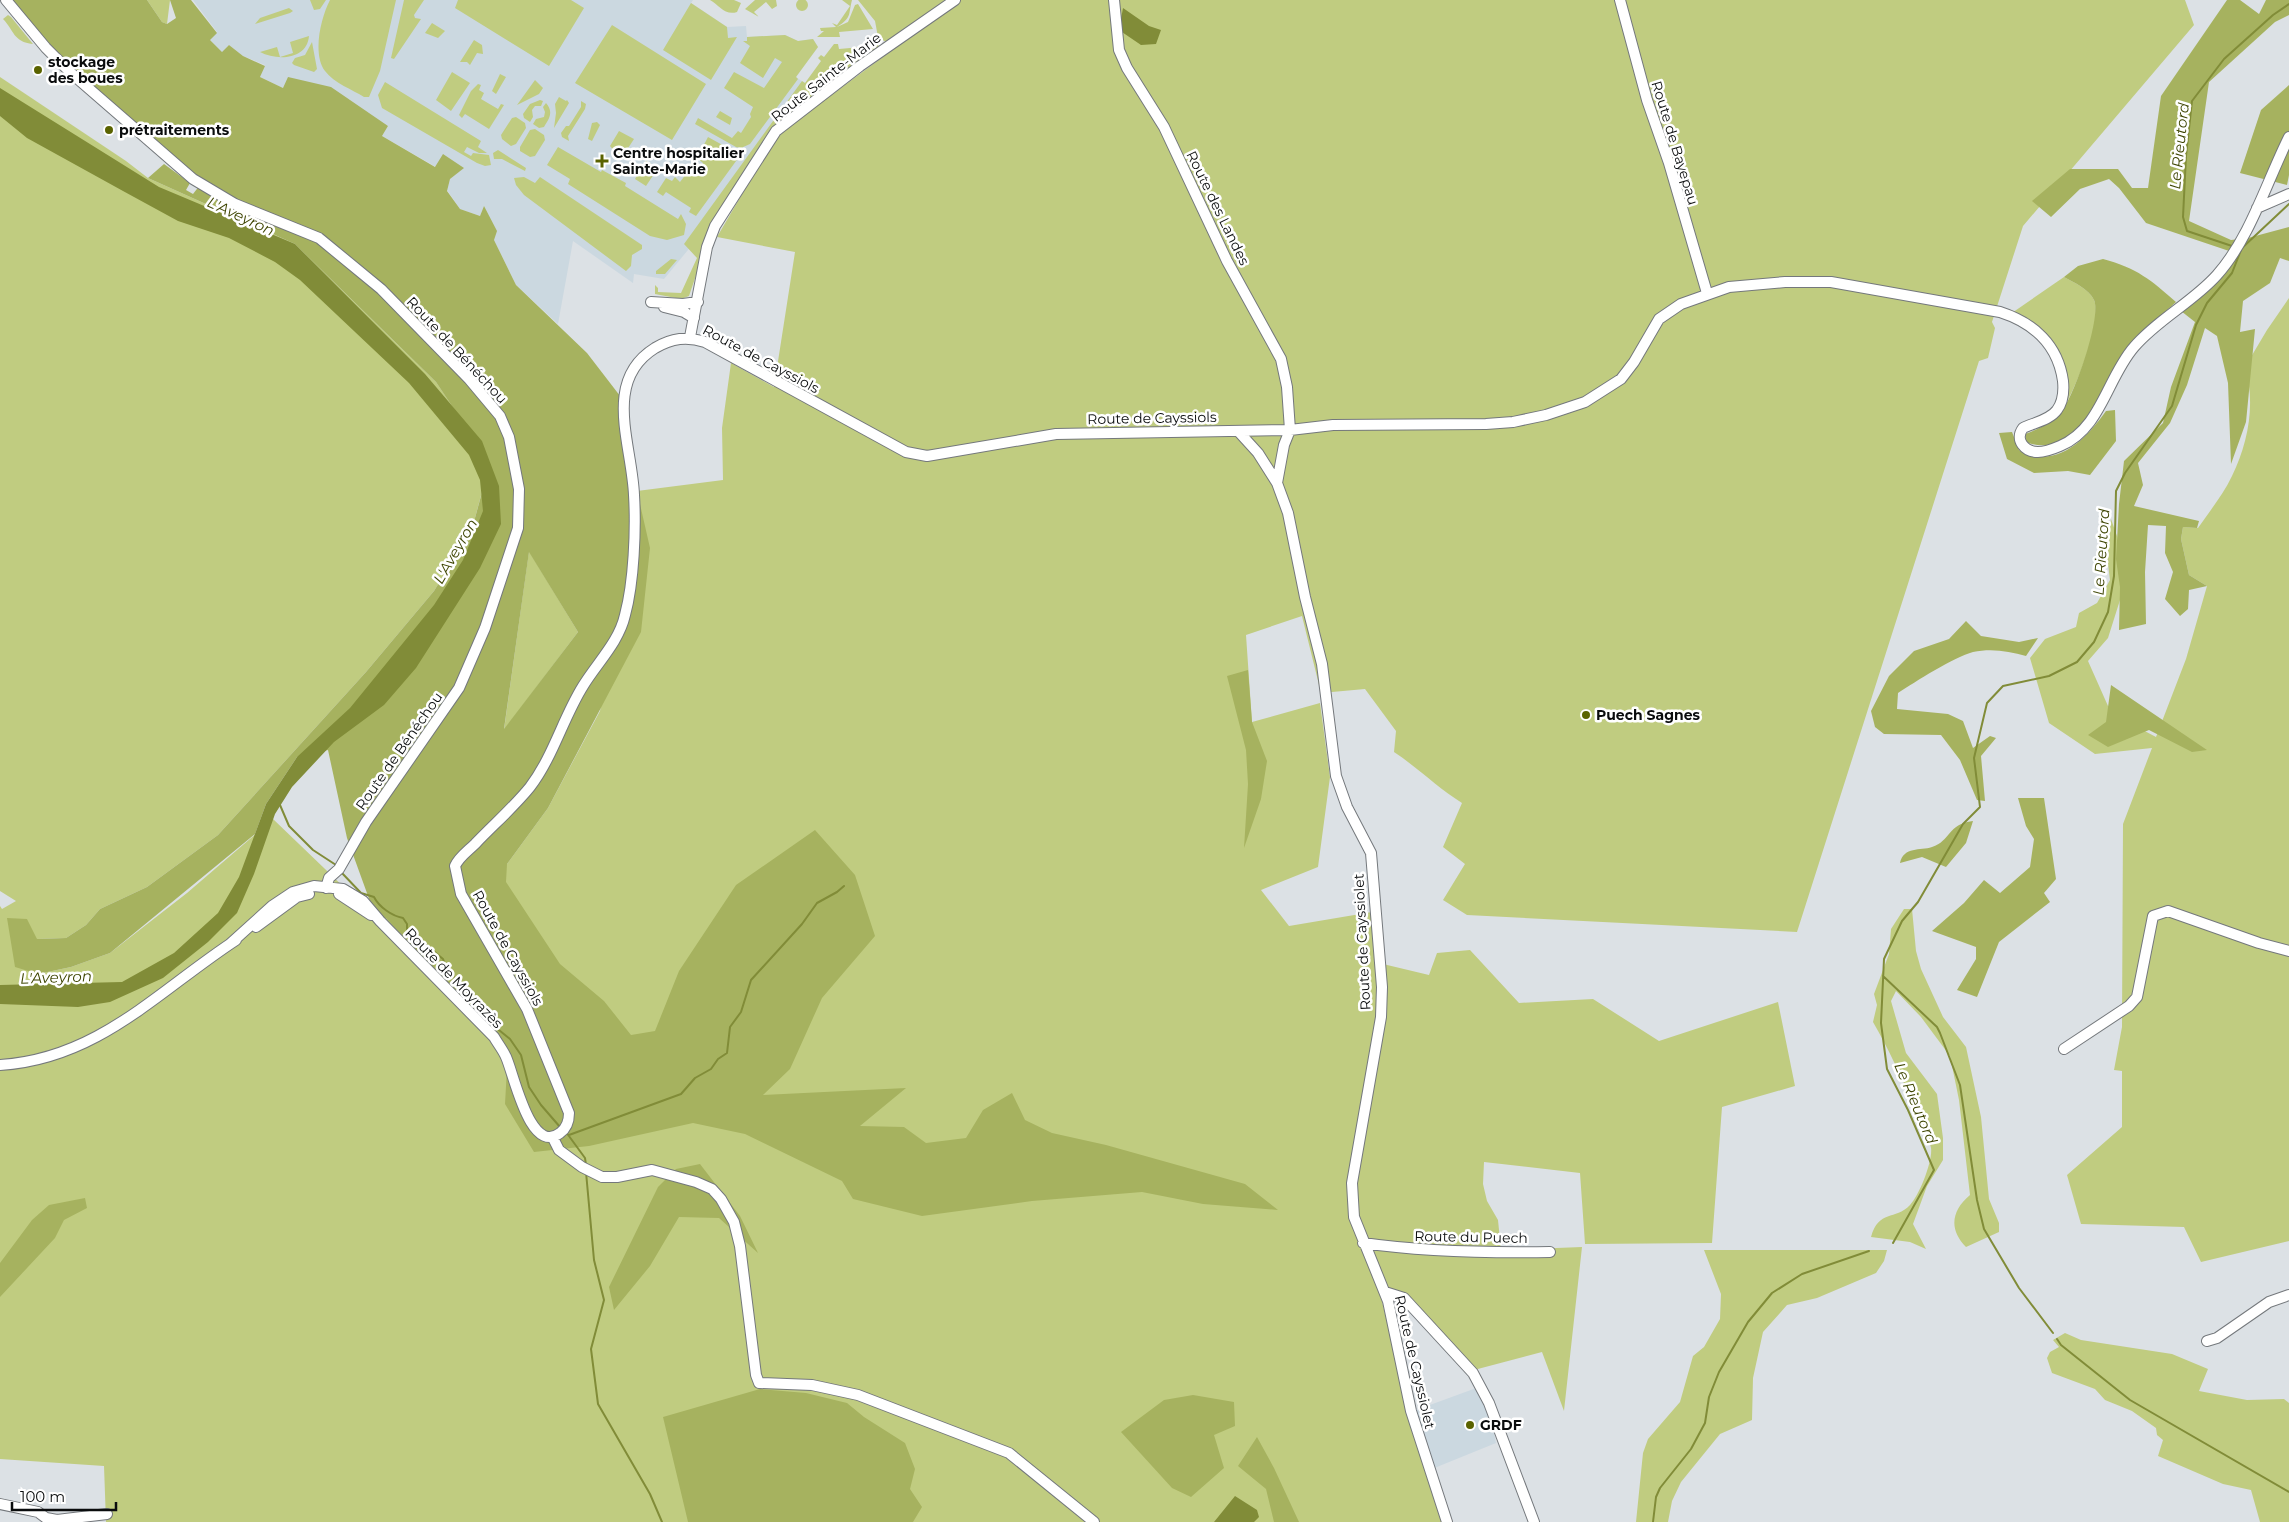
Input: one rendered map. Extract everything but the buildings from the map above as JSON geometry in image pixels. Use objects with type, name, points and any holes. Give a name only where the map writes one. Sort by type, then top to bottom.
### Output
[{"type":"street","name":"Route de Bénéchou","points":[[6,0],[46,48],[71,73],[193,179],[235,204],[319,238],[381,289],[468,379],[500,416],[509,437],[519,489],[518,528],[470,665],[459,688],[366,822],[339,869],[329,878],[326,888]]},
{"type":"street","name":"Route Sainte-Marie","points":[[690,338],[707,247],[715,226],[776,131],[860,66],[955,0]]},
{"type":"street","name":"Route des Landes","points":[[1114,0],[1117,41],[1127,68],[1164,127],[1227,261],[1281,359],[1288,387],[1290,430]]},
{"type":"street","name":"Route de Bayepau","points":[[1620,0],[1646,100],[1669,163],[1707,293]]},
{"type":"street","points":[[1277,483],[1284,444],[1290,430],[1333,425],[1486,424],[1514,422],[1546,416],[1585,402],[1621,379],[1634,362],[1659,319],[1681,304],[1707,293],[1729,287],[1785,282],[1831,282],[2000,312],[2020,319],[2045,337],[2056,354],[2063,380],[2064,390],[2056,412],[2023,428],[2019,433],[2022,446],[2038,452],[2049,451],[2066,444],[2096,414],[2133,347],[2217,275],[2232,255],[2257,208],[2289,136]]},
{"type":"street","points":[[2257,208],[2289,194]]},
{"type":"street","points":[[694,318],[684,312],[662,307],[651,302],[682,304],[698,302]]},
{"type":"street","name":"Route de Cayssiols","points":[[555,1136],[567,1125],[569,1113],[527,1009],[462,894],[455,866],[457,861],[530,787],[545,764],[582,687],[620,631],[626,614],[634,542],[634,494],[624,415],[625,388],[634,365],[646,354],[674,340],[690,338],[706,342],[906,452],[927,456],[1056,434],[1290,430]]},
{"type":"street","name":"Route de Cayssiolet","points":[[1238,431],[1258,453],[1277,483],[1294,537],[1304,597],[1322,664],[1336,776],[1347,806],[1371,853],[1382,987],[1381,1017],[1352,1183],[1354,1217],[1363,1243],[1385,1292],[1411,1411],[1447,1522]]},
{"type":"street","name":"Route de Moyrazès","points":[[326,888],[380,921],[494,1037],[506,1056],[534,1128],[542,1136],[555,1136],[559,1150],[586,1170],[602,1177],[617,1177],[652,1170],[696,1182],[712,1189],[721,1199],[734,1222],[740,1246],[756,1375],[759,1383],[812,1384],[858,1395],[1009,1453],[1094,1522]]},
{"type":"street","points":[[0,1065],[20,1064],[59,1055],[93,1041],[297,897],[326,888]]},
{"type":"street","points":[[2064,1049],[2129,1006],[2137,997],[2153,916],[2168,911],[2259,943],[2289,951]]},
{"type":"street","name":"Route du Puech","points":[[1363,1243],[1412,1250],[1461,1253],[1550,1252]]},
{"type":"street","points":[[1385,1292],[1404,1298],[1473,1373],[1489,1403],[1534,1522]]},
{"type":"street","points":[[2207,1341],[2217,1338],[2269,1302],[2289,1295]]},
{"type":"street","points":[[0,1504],[38,1512],[45,1520],[107,1514]]},
{"type":"shaded area","points":[[802,-1],[808,5],[802,11],[796,5]]},
{"type":"shaded area","points":[[12,0],[147,0],[162,22],[167,24],[176,18],[170,0],[191,0],[217,33],[210,40],[222,52],[229,45],[243,56],[265,66],[260,77],[283,88],[288,77],[331,87],[388,126],[382,136],[435,167],[443,154],[464,168],[450,179],[447,191],[460,209],[480,216],[484,206],[497,231],[494,240],[516,285],[587,353],[627,405],[637,491],[650,548],[641,632],[548,808],[507,864],[506,882],[560,964],[604,1001],[631,1035],[655,1031],[679,971],[736,885],[815,830],[855,875],[875,936],[822,998],[790,1069],[763,1095],[906,1088],[860,1126],[904,1127],[926,1143],[966,1138],[983,1110],[1012,1093],[1025,1120],[1052,1133],[1106,1145],[1245,1184],[1278,1210],[1203,1204],[1142,1192],[1032,1201],[922,1216],[853,1199],[842,1181],[745,1134],[693,1123],[589,1146],[534,1152],[505,1104],[508,1050],[386,918],[376,918],[347,838],[328,750],[297,757],[266,804],[255,834],[110,953],[71,967],[38,974],[15,967],[7,918],[27,919],[37,939],[66,938],[86,925],[100,909],[147,887],[218,835],[366,672],[434,591],[472,529],[490,463],[436,382],[295,244],[148,178],[164,164],[190,183],[186,190],[193,194],[200,185],[109,99],[72,70]],"holes":[[[529,552],[578,632],[504,729]]]},
{"type":"shaded area","points":[[147,0],[170,0],[167,24],[162,22]]},
{"type":"shaded area","name":"Centre hospitalier Sainte-Marie","points":[[193,0],[693,0],[691,3],[727,27],[746,26],[747,37],[785,35],[798,41],[813,39],[818,47],[796,77],[818,92],[782,120],[768,134],[716,216],[664,279],[634,274],[633,283],[573,241],[558,324],[516,285],[494,240],[484,206],[480,216],[460,209],[447,190],[450,179],[463,168],[436,167],[382,136],[388,126],[283,88],[260,77],[265,65],[243,56],[229,45],[222,53],[210,40],[217,32]]},
{"type":"shaded area","points":[[310,0],[326,0],[320,9],[314,10]]},
{"type":"shaded area","points":[[330,0],[396,0],[380,71],[369,97],[364,97],[338,83],[325,71],[321,64],[318,46],[319,36]]},
{"type":"shaded area","points":[[404,0],[424,0],[414,15],[415,18],[421,19],[394,59],[391,58]]},
{"type":"shaded area","points":[[458,0],[571,0],[584,8],[549,66],[455,8]]},
{"type":"shaded area","points":[[710,0],[734,0],[741,3],[737,12],[729,13]]},
{"type":"shaded area","points":[[755,0],[776,0],[777,6],[772,9],[766,2],[754,12],[759,17],[745,9]]},
{"type":"shaded area","points":[[842,0],[852,0],[847,18],[837,27],[848,22],[855,5],[858,4],[873,29],[839,32],[840,37],[817,37],[824,31],[821,31],[820,28],[836,27],[832,23],[837,25],[850,6]]},
{"type":"shaded area","points":[[858,0],[2185,0],[2194,25],[2023,226],[1992,322],[1995,328],[1988,358],[1979,361],[1797,932],[1467,915],[1443,900],[1465,864],[1443,847],[1462,803],[1394,752],[1396,731],[1365,689],[1321,693],[1302,616],[1246,635],[1252,722],[1320,703],[1330,777],[1318,867],[1261,890],[1289,926],[1378,911],[1383,964],[1429,975],[1437,953],[1470,950],[1519,1003],[1593,999],[1659,1041],[1778,1002],[1795,1086],[1722,1107],[1712,1243],[1585,1244],[1580,1173],[1484,1162],[1483,1184],[1487,1201],[1498,1220],[1501,1250],[1582,1247],[1564,1411],[1542,1352],[1474,1370],[1410,1297],[1381,1297],[1408,1412],[1445,1522],[106,1522],[104,1466],[0,1459],[0,906],[2,909],[16,901],[0,891],[0,77],[126,161],[148,178],[295,244],[436,382],[490,462],[472,529],[434,591],[366,672],[218,835],[147,887],[100,909],[86,925],[66,938],[37,939],[38,974],[71,967],[110,953],[187,893],[273,819],[376,918],[507,864],[548,808],[600,711],[637,491],[723,480],[722,428],[731,363],[774,387],[795,252],[717,237],[776,136],[895,48],[911,26],[886,42],[878,37],[875,21]]},
{"type":"shaded area","points":[[2227,0],[2240,0],[2259,14],[2266,0],[2289,0],[2289,15],[2275,22],[2209,82],[2189,221],[2231,240],[2248,238],[2289,227],[2289,261],[2280,258],[2270,283],[2243,301],[2240,332],[2255,329],[2246,422],[2231,464],[2228,383],[2217,336],[2205,328],[2187,385],[2170,423],[2138,463],[2143,485],[2134,506],[2199,521],[2197,528],[2183,527],[2181,539],[2189,575],[2207,586],[2189,590],[2188,609],[2180,616],[2165,599],[2173,572],[2165,553],[2166,526],[2148,525],[2145,572],[2146,624],[2119,630],[2120,587],[2116,559],[2124,461],[2163,423],[2171,387],[2195,322],[2181,311],[2219,281],[2238,254],[2146,223],[2119,188],[2109,179],[2080,189],[2051,217],[2032,201],[2070,169],[2118,169],[2132,188],[2148,188],[2161,96]]},
{"type":"shaded area","points":[[691,3],[727,27],[728,38],[737,37],[711,80],[663,50]]},
{"type":"shaded area","points":[[289,8],[293,11],[255,24],[260,18]]},
{"type":"shaded area","points":[[1123,8],[1149,26],[1161,30],[1156,44],[1141,45],[1119,30]]},
{"type":"shaded area","points":[[8,15],[33,44],[21,41],[15,35],[3,19]]},
{"type":"shaded area","points":[[432,23],[445,31],[438,38],[425,33]]},
{"type":"shaded area","points":[[612,25],[706,84],[672,140],[575,83]]},
{"type":"shaded area","points":[[785,35],[798,41],[813,39],[818,47],[796,77],[798,79],[750,144],[741,148],[736,147],[695,124],[698,118],[732,138],[738,131],[741,133],[751,117],[750,114],[753,107],[724,88],[734,72],[764,88],[782,62],[775,58],[763,78],[740,63],[750,46],[743,41],[747,41],[747,37]]},
{"type":"shaded area","points":[[309,36],[303,50],[297,54],[280,57],[293,53],[290,42]]},
{"type":"shaded area","points":[[474,40],[482,45],[483,54],[477,53],[470,65],[467,62],[460,62]]},
{"type":"shaded area","points":[[873,41],[879,46],[782,120],[768,134],[716,216],[689,296],[681,299],[655,294],[655,285],[658,288],[658,292],[681,293],[697,258],[684,244],[802,81],[805,83],[821,61],[818,58],[821,55],[824,57],[834,44],[838,44],[839,49],[873,46]]},
{"type":"shaded area","points":[[312,42],[317,69],[314,72],[292,63],[295,58],[305,55]]},
{"type":"shaded area","points":[[277,47],[280,57],[267,55],[260,52]]},
{"type":"shaded area","points":[[452,72],[470,83],[451,111],[436,100]]},
{"type":"shaded area","points":[[500,74],[506,77],[496,94],[492,91]]},
{"type":"shaded area","points":[[535,80],[543,88],[539,94],[517,105]]},
{"type":"shaded area","points":[[385,82],[481,141],[478,147],[487,153],[479,153],[467,147],[464,152],[471,156],[473,153],[489,155],[491,165],[485,166],[477,163],[382,108],[378,95]]},
{"type":"shaded area","points":[[478,84],[481,85],[479,90],[484,93],[481,99],[498,109],[501,104],[504,105],[489,129],[465,114],[462,118],[459,115],[471,91]]},
{"type":"shaded area","points":[[2289,85],[2289,175],[2287,185],[2240,173],[2261,110]]},
{"type":"shaded area","points":[[0,88],[159,187],[295,244],[425,374],[482,441],[499,486],[501,524],[480,568],[416,668],[384,705],[334,742],[292,787],[275,814],[254,874],[237,913],[208,942],[163,978],[110,1002],[78,1007],[0,1004],[0,985],[122,982],[174,953],[218,913],[239,877],[266,804],[297,757],[350,708],[434,605],[463,560],[483,511],[480,480],[469,455],[409,383],[300,280],[275,262],[229,238],[178,221],[27,138],[0,116]]},
{"type":"shaded area","points":[[559,97],[567,100],[569,103],[554,128],[555,104]]},
{"type":"shaded area","points":[[540,100],[543,101],[541,106],[535,106],[532,110],[533,117],[530,122],[524,118],[523,114],[530,104]]},
{"type":"shaded area","points":[[581,101],[586,104],[585,109],[568,136],[569,141],[562,137],[561,133],[566,126],[569,126],[581,107]]},
{"type":"shaded area","points":[[546,103],[550,109],[550,115],[544,127],[539,128],[533,124],[536,119],[544,117],[543,107]]},
{"type":"shaded area","points":[[720,111],[732,118],[730,125],[716,117]]},
{"type":"shaded area","points":[[516,117],[525,123],[526,128],[516,144],[511,146],[502,139],[501,135],[512,118]]},
{"type":"shaded area","points":[[597,122],[600,125],[592,141],[588,139],[592,123]]},
{"type":"shaded area","points":[[535,129],[544,135],[545,140],[535,156],[530,157],[520,151],[520,147],[530,130]]},
{"type":"shaded area","points":[[619,131],[634,139],[621,159],[610,146]]},
{"type":"shaded area","points":[[708,137],[737,153],[739,157],[696,216],[689,212],[691,208],[666,192],[663,196],[657,192],[666,178],[672,181],[675,177],[680,182],[693,165],[701,168],[703,163],[697,158]]},
{"type":"shaded area","points":[[558,147],[601,172],[602,170],[626,183],[625,186],[678,219],[681,214],[686,224],[684,235],[667,240],[650,236],[568,184],[570,179],[547,165]]},
{"type":"shaded area","points":[[498,150],[526,168],[525,171],[502,159],[494,159],[493,153]]},
{"type":"shaded area","points":[[646,161],[658,168],[646,186],[635,179]]},
{"type":"shaded area","points":[[524,177],[535,183],[540,177],[642,245],[642,249],[632,255],[631,266],[626,271],[524,195],[516,185],[514,178]]},
{"type":"shaded area","points":[[671,259],[677,260],[665,274],[656,274],[656,271]]},
{"type":"shaded area","points":[[2103,259],[2125,266],[2143,276],[2176,302],[2140,336],[2093,410],[2079,427],[2063,440],[2046,445],[2026,442],[2025,434],[2052,421],[2065,407],[2085,359],[2094,323],[2095,309],[2092,296],[2085,289],[2064,277],[2078,266]]},
{"type":"shaded area","points":[[2064,277],[2080,286],[2092,296],[2096,310],[2092,338],[2087,354],[2064,407],[2056,354],[2009,315]]},
{"type":"shaded area","points":[[2289,298],[2289,1241],[2201,1262],[2184,1227],[2081,1224],[2067,1175],[2122,1127],[2122,1071],[2114,1070],[2122,1027],[2123,824],[2152,748],[2095,754],[2049,723],[2030,658],[2045,639],[2076,627],[2079,613],[2097,603],[2110,580],[2107,556],[2111,519],[2117,536],[2121,567],[2126,581],[2108,638],[2088,661],[2108,706],[2139,728],[2156,737],[2186,659],[2207,586],[2189,575],[2181,539],[2183,527],[2198,528],[2232,476],[2238,463],[2249,423],[2250,395],[2245,367]]},
{"type":"shaded area","points":[[2115,410],[2116,441],[2090,475],[2068,471],[2034,473],[2007,459],[1999,433],[2012,432],[2019,450],[2033,455],[2046,456],[2058,454],[2069,449],[2079,441],[2106,411]]},
{"type":"shaded area","points":[[529,551],[578,632],[504,730]]},
{"type":"shaded area","points":[[1966,621],[1981,636],[2019,642],[2038,638],[2026,656],[2007,651],[1986,650],[1973,652],[1956,659],[1898,693],[1897,709],[1948,714],[1963,721],[1973,748],[1990,736],[1996,738],[1981,756],[1985,801],[1977,800],[1960,760],[1941,735],[1884,734],[1875,727],[1871,711],[1889,676],[1914,651],[1949,639]]},
{"type":"shaded area","points":[[1248,670],[1252,722],[1267,761],[1261,799],[1244,848],[1248,784],[1246,750],[1227,676]]},
{"type":"shaded area","points":[[2111,685],[2207,750],[2192,752],[2149,730],[2108,747],[2088,735],[2106,722]]},
{"type":"shaded area","points":[[2018,798],[2044,798],[2056,879],[2044,893],[2050,902],[1999,942],[1977,997],[1957,990],[1976,959],[1976,947],[1932,931],[1964,903],[1984,880],[2000,893],[2030,867],[2034,839],[2026,826]]},
{"type":"shaded area","points":[[1973,821],[1966,843],[1946,867],[1922,857],[1900,863],[1905,854],[1913,850],[1932,847],[1943,841],[1958,825]]},
{"type":"shaded area","points":[[1904,909],[1912,909],[1916,951],[1921,969],[1943,1017],[1966,1047],[1981,1117],[1989,1199],[1999,1223],[1999,1232],[1966,1247],[1956,1233],[1954,1220],[1959,1207],[1970,1195],[1959,1100],[1950,1056],[1921,1017],[1896,991],[1891,1001],[1906,1053],[1937,1094],[1943,1138],[1943,1160],[1927,1186],[1913,1224],[1926,1249],[1910,1242],[1871,1237],[1878,1222],[1904,1210],[1914,1200],[1925,1178],[1931,1154],[1930,1142],[1923,1124],[1894,1061],[1873,1022],[1877,1005],[1874,994],[1889,954],[1891,929]]},
{"type":"shaded area","points":[[700,1164],[740,1216],[758,1253],[719,1218],[679,1217],[650,1266],[614,1310],[609,1287],[658,1187],[676,1169]]},
{"type":"shaded area","points":[[85,1198],[87,1208],[64,1220],[55,1238],[0,1297],[0,1263],[32,1220],[49,1205]]},
{"type":"shaded area","points":[[1704,1250],[1887,1250],[1884,1261],[1876,1273],[1817,1298],[1787,1305],[1763,1332],[1753,1378],[1752,1420],[1720,1434],[1681,1482],[1672,1501],[1668,1522],[1636,1522],[1643,1453],[1648,1439],[1680,1402],[1693,1356],[1704,1347],[1720,1319],[1721,1294]]},
{"type":"shaded area","points":[[2065,1333],[2081,1340],[2172,1354],[2208,1369],[2199,1391],[2247,1400],[2284,1399],[2289,1403],[2289,1522],[2260,1522],[2251,1490],[2223,1484],[2158,1456],[2163,1440],[2157,1435],[2156,1428],[2132,1411],[2105,1400],[2095,1389],[2052,1373],[2047,1358],[2050,1352],[2059,1347],[2053,1340]]},
{"type":"shaded area","points":[[1479,1387],[1491,1419],[1496,1443],[1427,1471],[1408,1413]]},
{"type":"shaded area","points":[[760,1389],[806,1393],[847,1403],[864,1417],[905,1443],[915,1469],[910,1489],[922,1507],[913,1522],[688,1522],[663,1417]]},
{"type":"shaded area","points":[[1193,1395],[1234,1402],[1235,1426],[1214,1435],[1224,1468],[1191,1497],[1172,1488],[1121,1432],[1164,1400]]},
{"type":"shaded area","points":[[1257,1437],[1274,1468],[1299,1522],[1274,1522],[1266,1489],[1238,1466]]},
{"type":"shaded area","points":[[1235,1496],[1257,1510],[1259,1517],[1254,1522],[1214,1522]]},
{"type":"waterway","name":"Le Rieutord","points":[[2232,246],[2187,231],[2183,217],[2186,156],[2192,101],[2224,59],[2273,15],[2289,4]]},
{"type":"waterway","points":[[2242,248],[2289,204]]},
{"type":"waterway","name":"Le Rieutord","points":[[1893,1243],[1934,1170],[1908,1110],[1887,1069],[1881,1023],[1884,959],[1902,921],[1918,902],[1963,824],[1980,807],[1974,758],[1987,703],[2003,686],[2049,676],[2077,662],[2094,642],[2108,612],[2114,576],[2116,491],[2125,473],[2172,406],[2196,325],[2207,303],[2232,273],[2241,250]]},
{"type":"waterway","points":[[280,805],[289,826],[313,850],[336,865]]},
{"type":"waterway","points":[[341,872],[361,893],[374,897],[386,910],[403,918],[407,924],[407,932],[418,938],[443,959],[447,969],[471,998],[490,1013],[494,1026],[510,1039],[521,1055],[529,1087],[541,1105],[560,1127]]},
{"type":"waterway","points":[[569,1135],[681,1094],[695,1078],[711,1069],[718,1059],[727,1053],[730,1027],[741,1012],[751,980],[802,924],[817,903],[844,886]]},
{"type":"waterway","points":[[1883,976],[1937,1027],[1940,1033],[1960,1085],[1977,1200],[1984,1229],[2019,1288],[2053,1333]]},
{"type":"waterway","points":[[566,1132],[585,1158],[586,1165]]},
{"type":"waterway","points":[[586,1172],[594,1260],[604,1300],[591,1349],[598,1404],[650,1494],[662,1522]]},
{"type":"waterway","name":"Le Rieutord","points":[[1653,1522],[1656,1497],[1660,1488],[1691,1449],[1705,1423],[1709,1397],[1719,1372],[1748,1322],[1772,1293],[1802,1274],[1869,1251]]},
{"type":"waterway","points":[[2057,1339],[2061,1345],[2130,1400],[2289,1492]]},
{"type":"place","name":"stockage des boues","points":[[38,70]]},
{"type":"place","name":"prétraitements","points":[[109,130]]},
{"type":"place","name":"Centre hospitalier Sainte-Marie","points":[[602,161]]},
{"type":"place","name":"Puech Sagnes","points":[[1586,715]]},
{"type":"place","name":"GRDF","points":[[1470,1425]]},
{"type":"water label","name":"L'Aveyron","points":[[241,216]]},
{"type":"water label","name":"L'Aveyron","points":[[455,551]]},
{"type":"water label","name":"L'Aveyron","points":[[56,977]]}]
